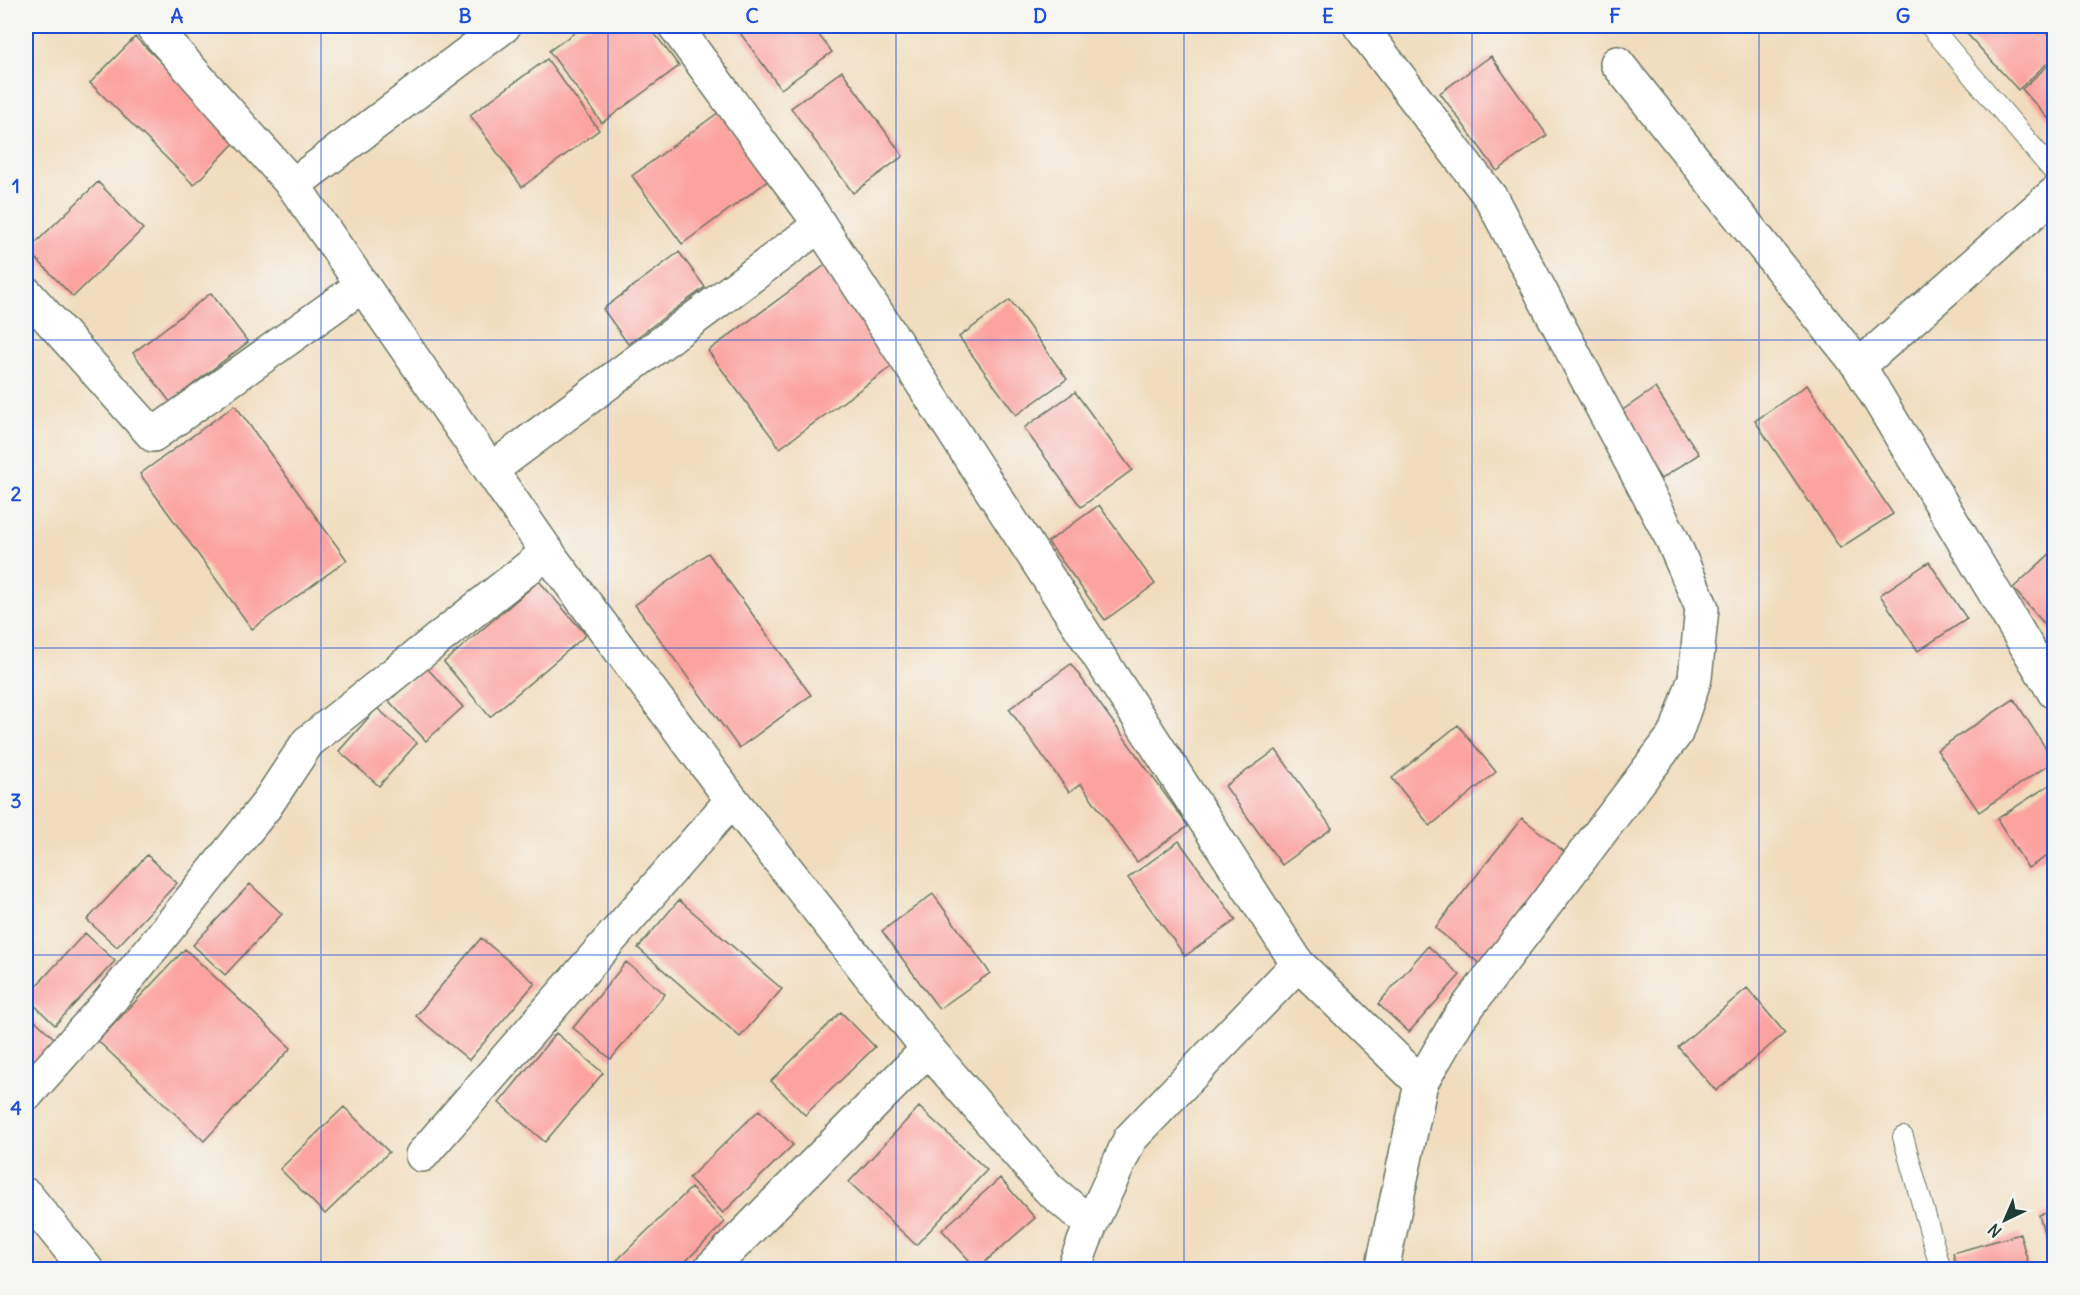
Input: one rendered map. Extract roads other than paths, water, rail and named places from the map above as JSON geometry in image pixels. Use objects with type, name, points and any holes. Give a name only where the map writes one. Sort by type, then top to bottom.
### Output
[{"type":"street","points":[[152,26],[293,185],[548,552],[732,800],[927,1048],[1049,1189],[1091,1224]]},
{"type":"street","points":[[293,185],[504,26]]},
{"type":"street","points":[[675,26],[820,225],[1298,964],[1421,1083]]},
{"type":"street","points":[[1360,26],[1491,198],[1672,539],[1702,608],[1695,678],[1676,733],[1459,1018],[1421,1083],[1382,1269]]},
{"type":"street","points":[[1617,63],[1859,366],[2055,692]]},
{"type":"street","points":[[1859,366],[2055,194]]},
{"type":"street","points":[[491,470],[820,225]]},
{"type":"street","points":[[26,293],[153,435],[363,285]]},
{"type":"street","points":[[26,1095],[108,1004],[265,807],[308,742],[548,552]]},
{"type":"street","points":[[422,1155],[732,800]]},
{"type":"street","points":[[1073,1269],[1130,1139],[1298,964]]},
{"type":"street","points":[[709,1269],[927,1048]]},
{"type":"street","points":[[26,1195],[87,1269]]},
{"type":"lane","points":[[1930,26],[2055,172]]},
{"type":"lane","points":[[1903,1137],[1941,1269]]}]
